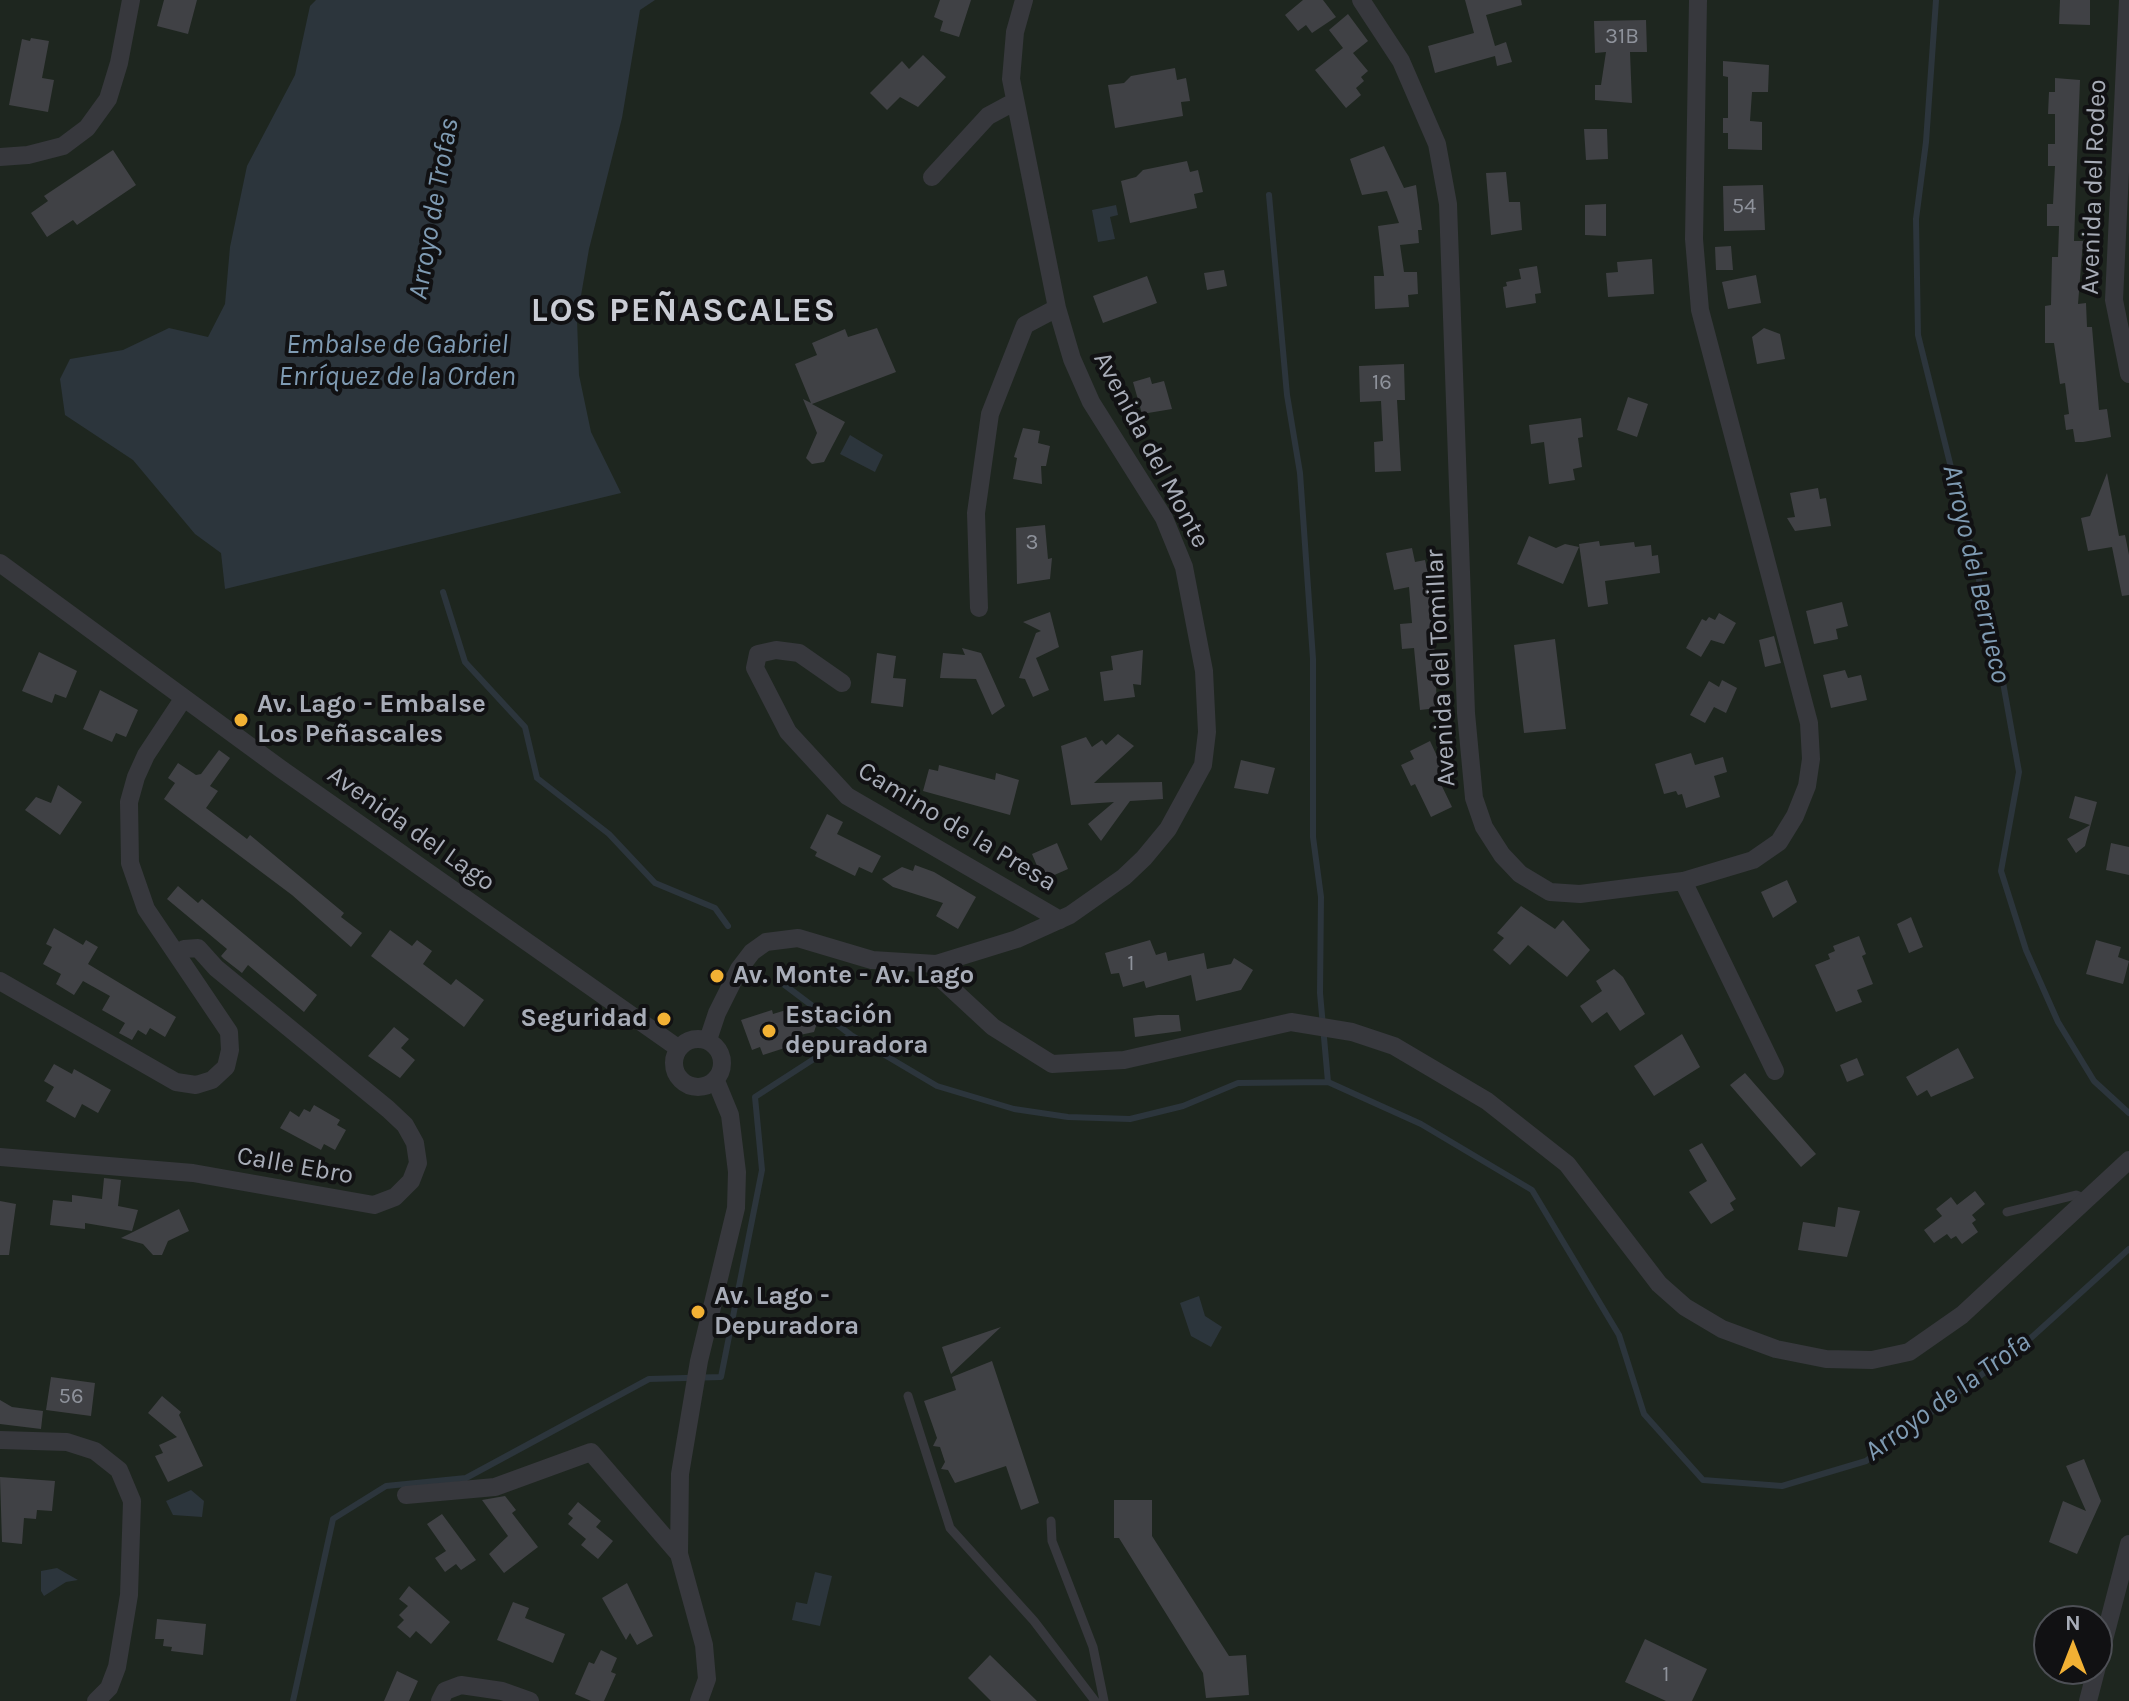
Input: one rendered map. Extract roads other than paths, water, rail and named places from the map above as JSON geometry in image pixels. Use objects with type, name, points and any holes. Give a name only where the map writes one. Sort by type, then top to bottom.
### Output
[{"type":"street","points":[[0,157],[28,155],[63,146],[87,128],[108,99],[119,63],[131,0]]},
{"type":"street","name":"Avenida del Monte","points":[[708,1040],[717,1013],[739,969],[752,952],[766,942],[798,938],[872,960],[936,964],[979,952],[1060,920],[1124,877],[1168,829],[1203,765],[1207,732],[1204,671],[1184,567],[1164,518],[1091,402],[1072,359],[1057,308],[1014,102],[1012,55],[1024,0]]},
{"type":"street","name":"Avenida del Tomillar","points":[[1361,0],[1401,61],[1437,144],[1448,204],[1469,767],[1484,827],[1502,855],[1520,874],[1550,892],[1580,894],[1683,881],[1735,868],[1779,842],[1795,816],[1807,786],[1811,759],[1809,723],[1700,310],[1694,239],[1698,0]]},
{"type":"street","name":"Avenida del Rodeo","points":[[2128,0],[2114,300],[2129,374]]},
{"type":"street","points":[[932,177],[988,116],[1014,102]]},
{"type":"street","points":[[979,608],[976,513],[990,414],[1025,325],[1057,308]]},
{"type":"street","name":"Avenida del Lago","points":[[0,563],[183,699],[678,1048]]},
{"type":"street","name":"Camino de la Presa","points":[[842,683],[799,653],[776,650],[758,654],[755,668],[788,732],[847,796],[1060,920]]},
{"type":"street","points":[[0,981],[176,1082],[196,1085],[212,1080],[226,1067],[230,1050],[229,1032],[146,909],[130,863],[129,802],[146,755],[183,699]]},
{"type":"street","points":[[1683,881],[1775,1071]]},
{"type":"street","name":"Calle Ebro","points":[[0,1157],[193,1173],[350,1204],[374,1205],[395,1197],[411,1181],[418,1163],[415,1143],[405,1125],[216,968],[198,948],[146,909]]},
{"type":"street","points":[[177,955],[184,949],[198,948]]},
{"type":"street","points":[[936,964],[939,977],[993,1027],[1052,1064],[1124,1060],[1291,1022],[1352,1032],[1394,1046],[1487,1101],[1567,1164],[1659,1284],[1685,1307],[1722,1329],[1788,1352],[1826,1359],[1872,1360],[1909,1352],[1962,1315],[2129,1160]]},
{"type":"street","points":[[188,972],[216,968]]},
{"type":"street","points":[[708,1040],[721,1054],[721,1072],[716,1081],[697,1088],[686,1085],[674,1068],[678,1048],[687,1041],[708,1040]]},
{"type":"street","points":[[699,1701],[707,1679],[704,1645],[679,1554],[680,1474],[699,1361],[736,1208],[737,1172],[730,1115],[716,1081]]},
{"type":"street","points":[[0,1440],[67,1442],[95,1451],[119,1470],[132,1501],[129,1595],[117,1667],[109,1688],[96,1701]]},
{"type":"street","points":[[406,1495],[495,1487],[591,1452],[679,1554]]},
{"type":"street","points":[[2088,1701],[2129,1544]]},
{"type":"street","points":[[440,1701],[445,1691],[461,1685],[502,1691],[530,1701]]},
{"type":"lane","points":[[2007,1212],[2076,1195],[2086,1199]]},
{"type":"lane","points":[[908,1396],[950,1528],[1034,1621],[1095,1701]]},
{"type":"lane","points":[[1051,1521],[1052,1541],[1093,1647],[1104,1701]]},
{"type":"water","name":"Embalse de Gabriel Enríquez de la Orden","points":[[316,0],[655,0],[640,10],[622,118],[589,249],[577,319],[579,375],[591,432],[621,493],[225,589],[221,553],[195,534],[133,460],[65,415],[60,379],[70,359],[123,350],[169,328],[208,337],[225,304],[230,247],[247,166],[295,75],[310,6]]},
{"type":"water","points":[[1116,205],[1118,215],[1110,217],[1115,239],[1098,242],[1092,210]]},
{"type":"water","points":[[850,435],[883,455],[875,472],[840,454]]},
{"type":"water","points":[[1199,1296],[1205,1316],[1222,1327],[1211,1347],[1191,1336],[1180,1303]]},
{"type":"water","points":[[191,1490],[204,1501],[202,1517],[173,1515],[166,1501]]},
{"type":"water","points":[[57,1568],[78,1580],[66,1582],[44,1596],[41,1571]]},
{"type":"water","points":[[815,1572],[832,1576],[820,1626],[792,1620],[796,1602],[807,1604]]},
{"type":"waterway","name":"Arroyo del Berrueco","points":[[1936,0],[1926,142],[1916,219],[1918,335],[1999,660],[2019,772],[2001,871],[2026,950],[2058,1022],[2094,1081],[2129,1113]]},
{"type":"waterway","points":[[1269,195],[1287,395],[1300,473],[1313,659],[1313,837],[1321,897],[1320,993],[1328,1082]]},
{"type":"waterway","name":"Arroyo de Trofas","points":[[443,592],[465,662],[525,727],[537,778],[609,834],[655,883],[715,908],[728,926]]},
{"type":"waterway","name":"Arroyo de la Trofa","points":[[778,980],[851,1035],[937,1086],[1014,1109],[1068,1117],[1130,1119],[1183,1106],[1238,1083],[1328,1082],[1421,1124],[1532,1190],[1619,1335],[1644,1414],[1703,1480],[1782,1486],[1866,1461],[2032,1337],[2129,1249]]},
{"type":"waterway","points":[[293,1701],[333,1519],[386,1486],[466,1478],[649,1379],[721,1377],[762,1170],[755,1097],[851,1035]]},
{"type":"place","name":"Av. Lago - Embalse Los Peñascales","points":[[241,720]]},
{"type":"place","name":"Av. Monte - Av. Lago","points":[[717,976]]},
{"type":"place","name":"Seguridad","points":[[664,1019]]},
{"type":"place","name":"Estación depuradora","points":[[769,1031]]},
{"type":"place","name":"Av. Lago - Depuradora","points":[[698,1312]]},
{"type":"district","name":"LOS PEÑASCALES","points":[[684,311]]}]
